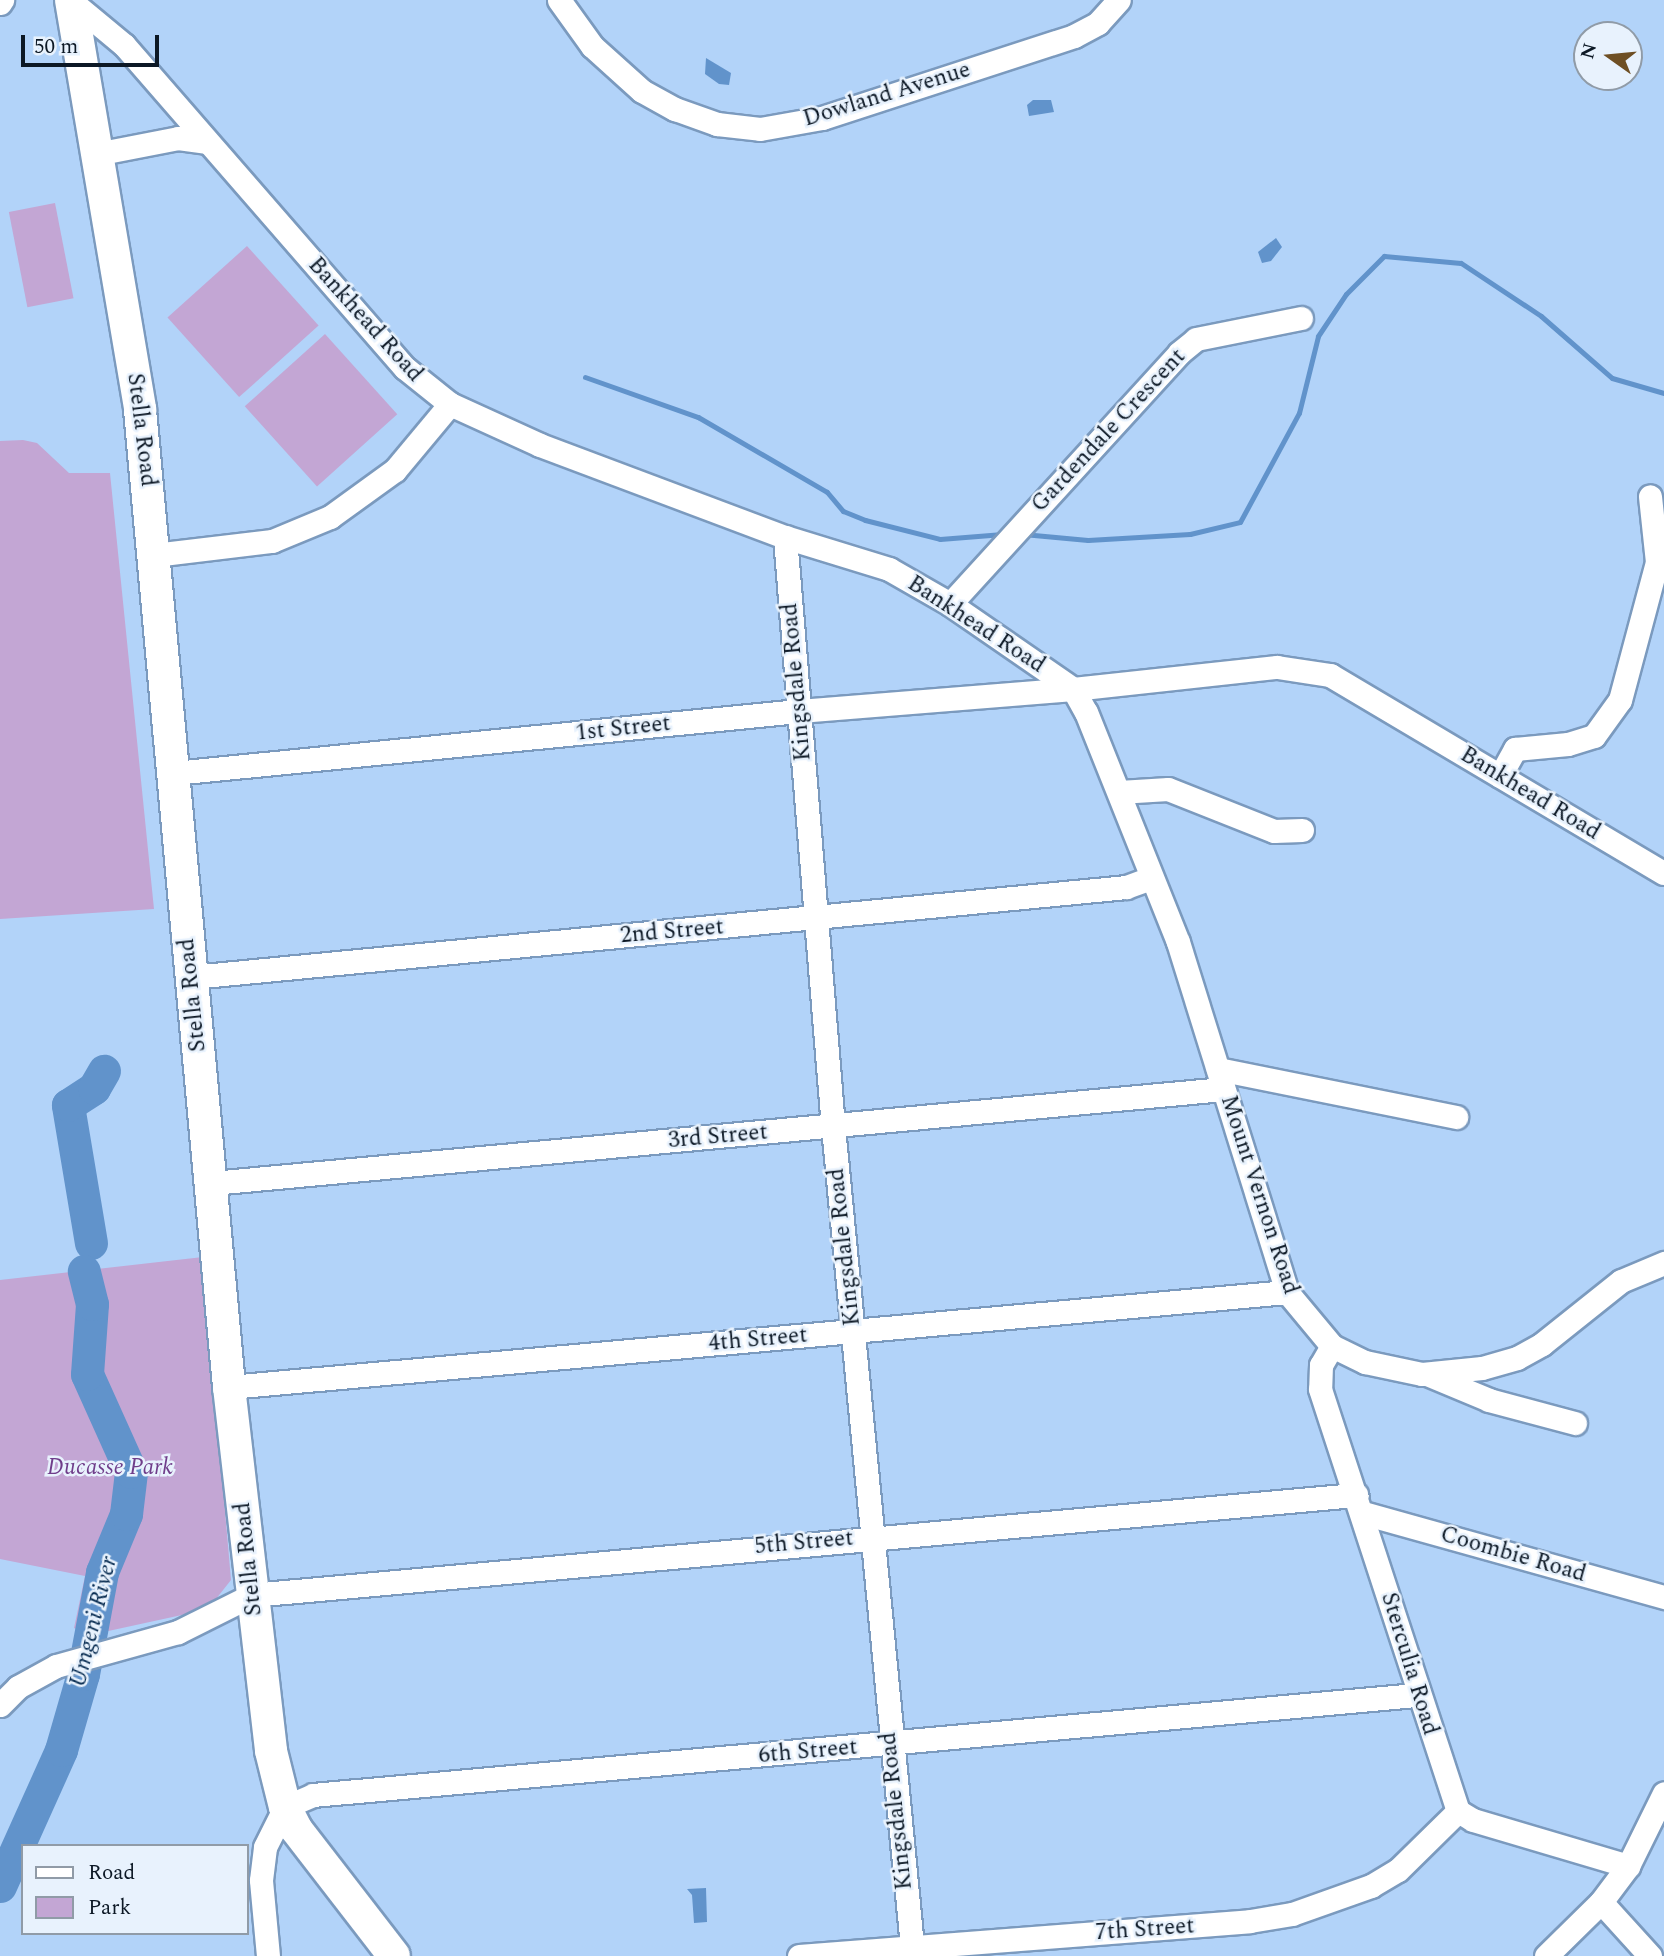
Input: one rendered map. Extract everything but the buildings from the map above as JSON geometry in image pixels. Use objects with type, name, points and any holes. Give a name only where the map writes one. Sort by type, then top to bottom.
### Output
[{"type":"main road","name":"Stella Road","points":[[70,0],[140,410],[229,1387],[271,1751],[285,1807],[313,1857],[394,1956]]},
{"type":"street","name":"Bankhead Road","points":[[70,0],[124,45],[405,368],[450,404],[528,440],[785,537],[888,569],[950,604],[1073,689],[1277,667],[1316,670],[1350,684],[1664,873]]},
{"type":"street","name":"Dowland Avenue","points":[[559,0],[592,46],[642,91],[674,109],[718,124],[760,129],[822,118],[1074,36],[1098,23],[1119,0]]},
{"type":"street","points":[[96,154],[178,138],[206,142]]},
{"type":"street","name":"Gardendale Crescent","points":[[950,604],[1179,353],[1196,339],[1301,318]]},
{"type":"street","points":[[154,555],[272,541],[330,517],[395,470],[450,404]]},
{"type":"street","points":[[1500,776],[1516,749],[1568,744],[1594,736],[1620,700],[1657,562],[1650,496]]},
{"type":"street","name":"Kingsdale Road","points":[[785,537],[833,1127],[873,1536],[890,1744],[913,1952]]},
{"type":"street","name":"1st Street","points":[[174,773],[799,711],[1073,689]]},
{"type":"street","name":"Mount Vernon Road","points":[[1073,689],[1119,792],[1178,942],[1287,1292],[1332,1346],[1365,1362],[1426,1374],[1482,1368],[1517,1358],[1542,1344],[1621,1281],[1664,1263]]},
{"type":"street","points":[[1119,792],[1168,789],[1274,831],[1302,830]]},
{"type":"street","name":"2nd Street","points":[[192,977],[1126,887],[1151,878]]},
{"type":"street","name":"3rd Street","points":[[212,1183],[833,1127],[1221,1079],[1456,1117]]},
{"type":"street","name":"4th Street","points":[[229,1387],[1287,1292]]},
{"type":"street","name":"Sterculia Road","points":[[1332,1346],[1321,1365],[1320,1389],[1360,1504],[1418,1695],[1458,1811]]},
{"type":"street","points":[[1426,1374],[1489,1399],[1575,1423]]},
{"type":"street","name":"5th Street","points":[[253,1595],[873,1536],[1360,1504]]},
{"type":"street","name":"Coombie Road","points":[[1360,1504],[1664,1597]]},
{"type":"street","points":[[0,1705],[40,1674],[67,1662],[178,1632],[253,1595]]},
{"type":"street","name":"6th Street","points":[[285,1807],[325,1793],[1418,1695]]},
{"type":"street","points":[[1546,1956],[1601,1902],[1628,1866],[1664,1793]]},
{"type":"street","points":[[268,1956],[261,1880],[265,1847],[285,1807]]},
{"type":"street","points":[[1458,1811],[1473,1820],[1628,1866]]},
{"type":"street","name":"7th Street","points":[[799,1956],[913,1952],[1292,1914],[1371,1886],[1398,1870],[1458,1811]]},
{"type":"street","points":[[1601,1902],[1650,1956]]},
{"type":"green space","points":[[55,203],[74,298],[27,307],[9,212]]},
{"type":"green space","points":[[247,246],[319,326],[239,397],[167,318]]},
{"type":"green space","points":[[325,334],[397,414],[317,487],[245,406]]},
{"type":"green space","points":[[23,440],[37,443],[69,473],[110,473],[154,909],[0,919],[0,441]]},
{"type":"green space","name":"Ducasse Park","points":[[203,1257],[231,1580],[212,1604],[191,1613],[90,1635],[74,1628],[85,1576],[0,1559],[0,1280]]},
{"type":"water","points":[[706,58],[731,73],[729,85],[719,84],[705,74]]},
{"type":"water","points":[[1033,100],[1051,100],[1054,112],[1029,116],[1027,105]]},
{"type":"water","points":[[1276,238],[1282,247],[1271,261],[1262,263],[1258,252]]},
{"type":"water","points":[[706,1888],[707,1922],[694,1923],[692,1895],[687,1889]]},
{"type":"waterway","points":[[1023,534],[1088,540],[1190,534],[1240,522],[1299,413],[1318,336],[1346,294],[1384,256],[1461,263],[1541,316],[1612,378],[1664,393]]},
{"type":"waterway","points":[[585,377],[698,417],[827,492],[843,511],[865,520],[940,539],[1003,534]]},
{"type":"waterway","name":"Umgeni River","points":[[91,1243],[68,1105],[94,1088],[104,1071]]},
{"type":"waterway","name":"Umgeni River","points":[[0,1886],[61,1750],[83,1674],[102,1572],[126,1514],[131,1472],[87,1374],[92,1304],[84,1271]]}]
